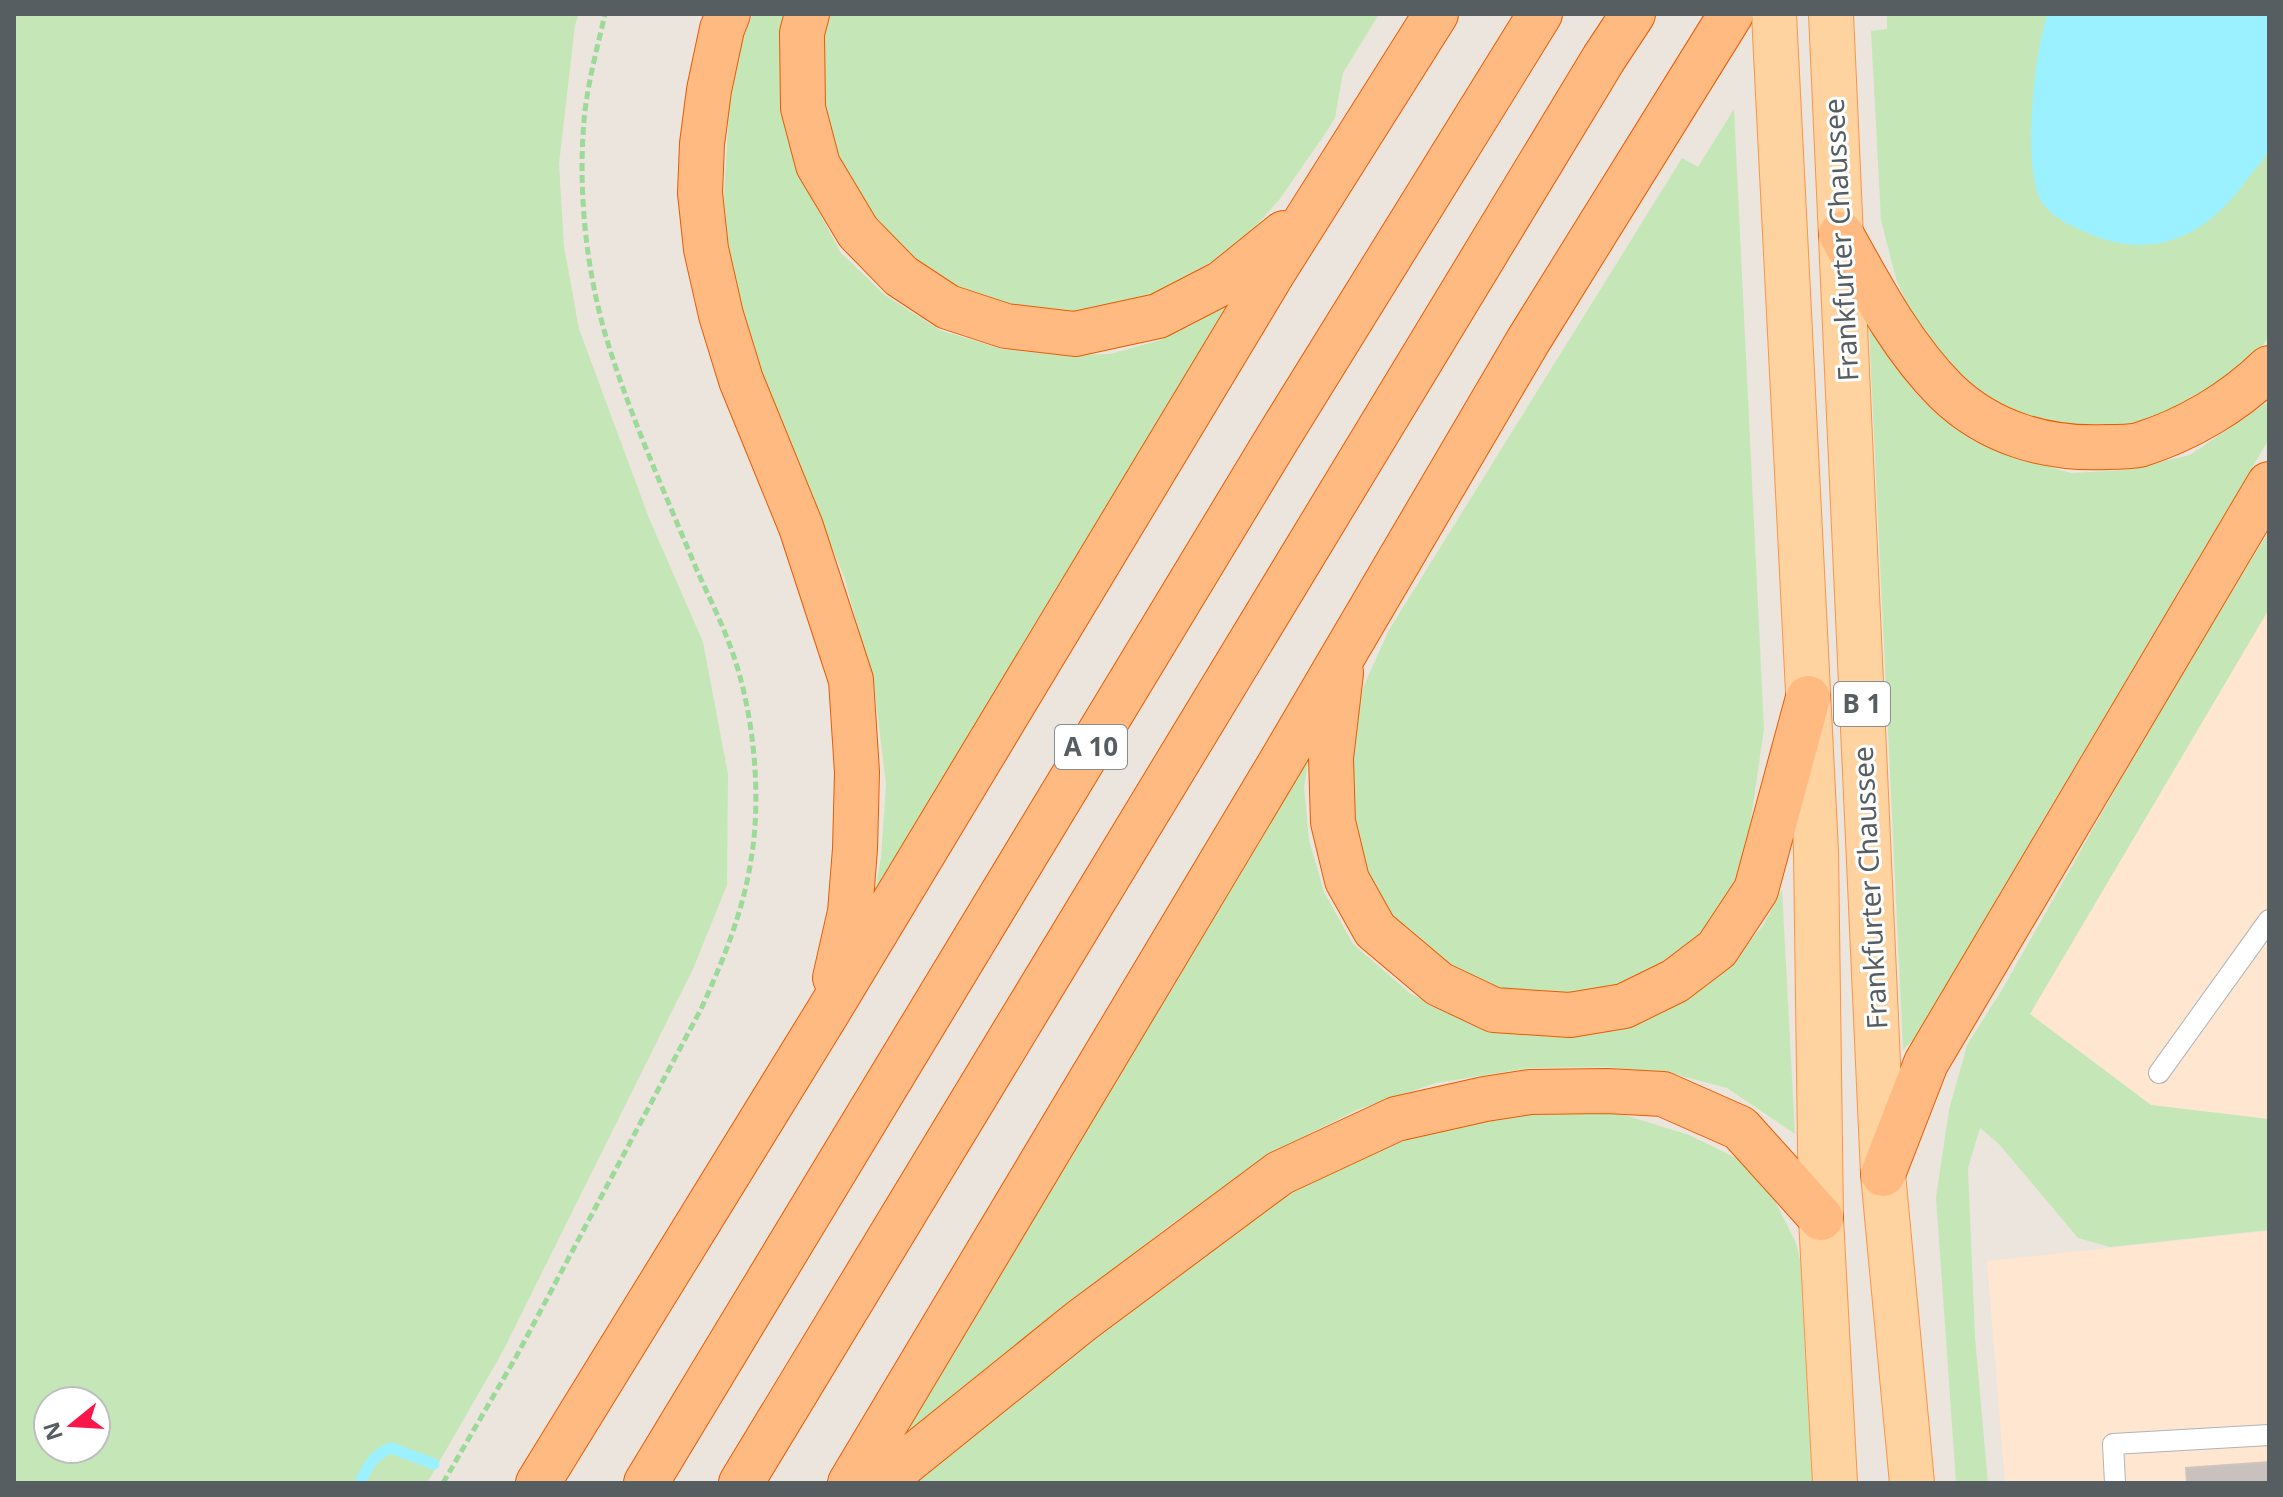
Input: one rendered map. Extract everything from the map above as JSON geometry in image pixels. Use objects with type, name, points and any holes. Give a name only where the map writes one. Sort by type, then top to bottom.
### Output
[{"type":"highway","points":[[728,14],[709,90],[702,144],[700,193],[706,249],[721,315],[741,380],[801,527],[851,680],[857,772],[855,849],[850,912],[826,1015]]},
{"type":"highway","points":[[807,14],[802,33],[803,108],[818,165],[858,232],[901,276],[948,307],[1006,326],[1075,334],[1158,316],[1222,283],[1260,255],[1316,205]]},
{"type":"highway","points":[[538,1483],[826,1015],[1316,205],[1436,14]]},
{"type":"highway","name":"A 10","points":[[646,1483],[1277,439],[1540,14]]},
{"type":"highway","name":"A 10","points":[[741,1483],[1633,14]]},
{"type":"highway","points":[[850,1483],[1528,341],[1731,14]]},
{"type":"highway","points":[[1841,234],[1876,297],[1905,340],[1946,390],[1983,421],[2033,441],[2079,448],[2136,446],[2204,419],[2269,368]]},
{"type":"highway","points":[[1883,1174],[1926,1063],[2269,484]]},
{"type":"highway","points":[[1343,654],[1332,771],[1333,822],[1347,880],[1375,930],[1439,984],[1494,1010],[1570,1015],[1624,1006],[1675,981],[1717,949],[1756,890],[1808,698]]},
{"type":"highway","points":[[880,1483],[1081,1321],[1280,1173],[1396,1119],[1530,1092],[1663,1094],[1740,1128],[1821,1218]]},
{"type":"main road","name":"Frankfurter Chaussee","points":[[1774,14],[1782,124],[1816,851],[1821,1218],[1835,1483]]},
{"type":"main road","name":"Frankfurter Chaussee","points":[[1832,33],[1883,1174],[1912,1483]]},
{"type":"lane","points":[[2159,1073],[2269,920]]},
{"type":"lane","points":[[2115,1483],[2113,1444],[2269,1435]]},
{"type":"path","points":[[443,1483],[516,1357],[701,1009],[733,931],[751,860],[755,768],[745,701],[733,652],[637,428],[605,333],[588,251],[582,179],[584,118],[605,14]]},
{"type":"shaded area","points":[[2269,609],[2269,1119],[2151,1105],[2030,1014]]},
{"type":"shaded area","points":[[2269,1231],[2269,1483],[2005,1483],[1987,1261]]},
{"type":"green space","points":[[14,14],[579,14],[575,25],[559,164],[564,246],[579,329],[649,518],[703,642],[728,774],[727,885],[693,969],[503,1351],[427,1483],[14,1483]]},
{"type":"green space","points":[[753,14],[787,14],[780,55],[784,124],[805,186],[841,253],[885,295],[940,330],[1002,349],[1058,355],[1110,354],[1160,340],[1193,324],[1253,285],[870,916],[881,858],[886,784],[874,686],[844,576],[759,373],[731,276],[724,195],[729,108],[741,43]]},
{"type":"green space","points":[[825,14],[1379,14],[1343,73],[1335,118],[1279,200],[1241,243],[1202,273],[1141,301],[1072,314],[1005,306],[960,288],[916,262],[874,222],[838,159],[822,105],[821,33]]},
{"type":"green space","points":[[1887,14],[2269,14],[2269,336],[2255,357],[2177,417],[2120,430],[2031,423],[1977,395],[1915,323],[1896,279],[1881,220],[1871,31],[1887,29]]},
{"type":"green space","points":[[1734,109],[1764,729],[1748,839],[1732,890],[1702,935],[1666,968],[1597,990],[1539,1001],[1472,983],[1384,910],[1364,870],[1344,787],[1349,738],[1365,683],[1389,630],[1682,158],[1698,167]]},
{"type":"green space","points":[[1868,308],[1893,362],[1915,393],[1960,431],[2004,454],[2071,473],[2126,470],[2190,455],[2269,401],[2269,439],[1995,901],[1935,1018],[1903,1050]]},
{"type":"green space","points":[[2269,531],[2269,609],[2030,1014],[2151,1105],[2269,1119],[2269,1230],[2110,1247],[2078,1238],[1999,1144],[1980,1128],[1968,1168],[1975,1337],[1988,1483],[1956,1483],[1936,1197],[1949,1110],[1967,1045],[2003,988],[2166,700]]},
{"type":"green space","points":[[1311,743],[1304,787],[1309,840],[1324,892],[1353,944],[1411,994],[1464,1020],[1509,1033],[1723,970],[1763,926],[1782,889],[1795,1134],[1727,1088],[1674,1074],[1608,1067],[1529,1068],[1436,1083],[1359,1109],[1274,1151],[1166,1228],[883,1455]]},
{"type":"green space","points":[[1530,1113],[1618,1113],[1689,1135],[1738,1159],[1773,1197],[1796,1243],[1811,1306],[1821,1483],[916,1483],[959,1443],[1274,1202],[1362,1154],[1444,1125]]},
{"type":"water","points":[[2048,14],[2269,14],[2269,149],[2232,198],[2197,229],[2156,244],[2134,245],[2085,232],[2060,220],[2045,207],[2035,185],[2031,136],[2038,54]]},
{"type":"building","points":[[2269,1462],[2269,1483],[2187,1483],[2186,1468]]},
{"type":"waterway","points":[[360,1483],[371,1462],[391,1448],[434,1464]]}]
